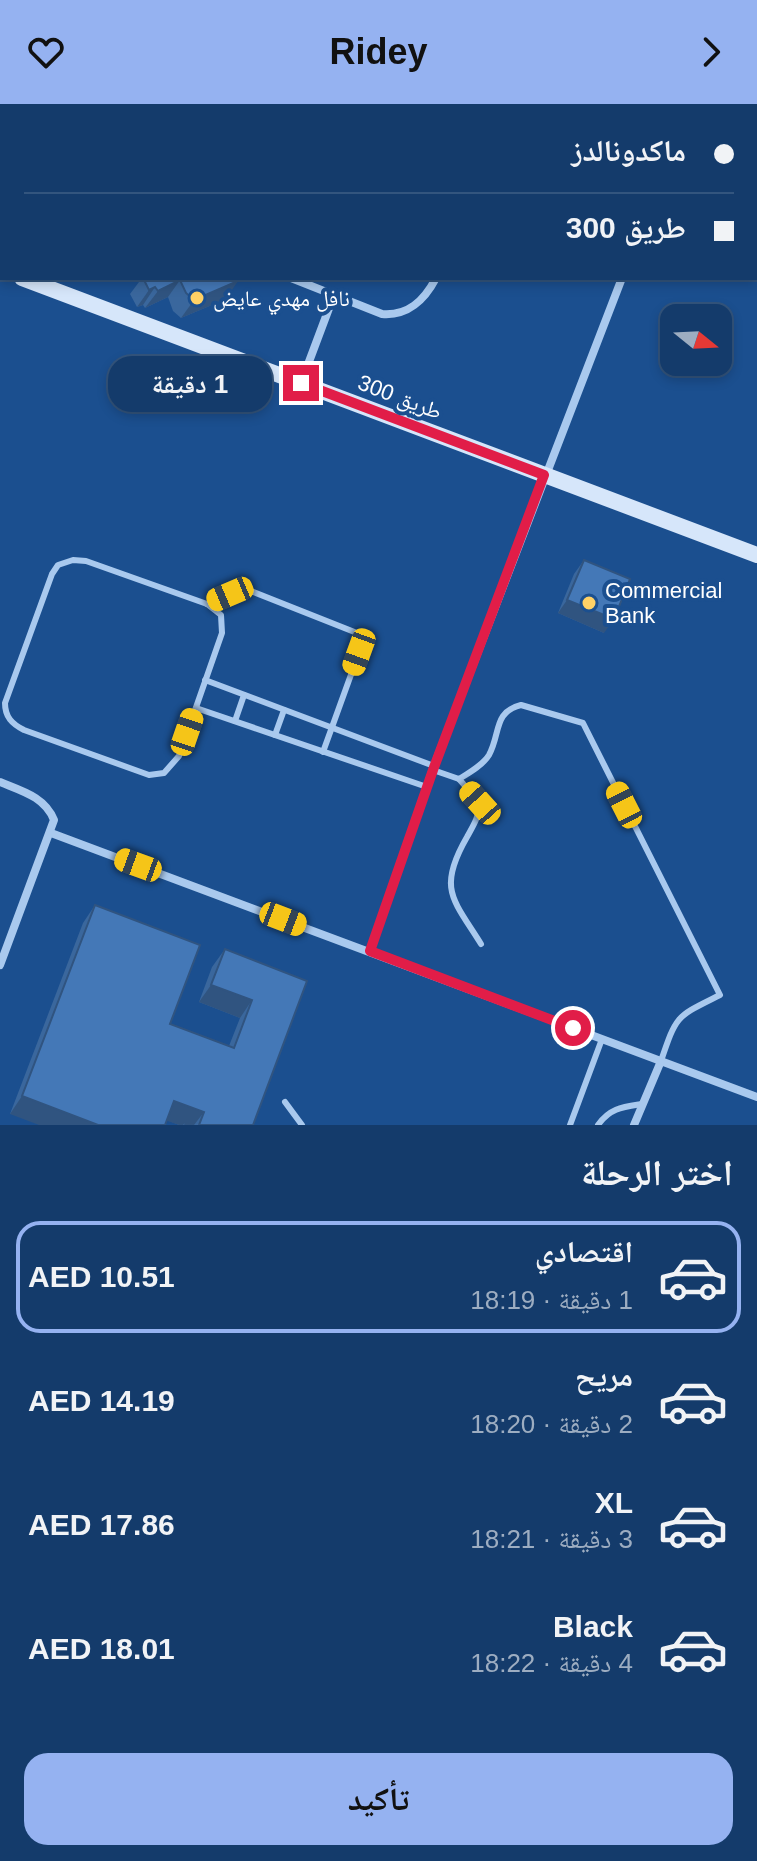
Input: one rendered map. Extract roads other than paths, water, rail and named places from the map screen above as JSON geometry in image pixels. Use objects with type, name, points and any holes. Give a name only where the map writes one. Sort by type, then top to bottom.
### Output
[{"type":"main road","name":"طريق 300","points":[[24,280],[757,555]]},
{"type":"street","points":[[296,280],[382,314],[401,314],[421,300],[435,280]]},
{"type":"street","points":[[370,951],[434,768],[621,280]]},
{"type":"street","points":[[301,383],[334,295]]},
{"type":"street","points":[[0,782],[36,797],[54,820],[0,965]]},
{"type":"street","points":[[51,833],[757,1097]]},
{"type":"street","points":[[634,1125],[661,1061]]},
{"type":"lane","points":[[86,561],[207,604],[219,612],[223,627],[177,760],[169,770],[154,776],[19,728],[10,720],[5,708],[52,574],[63,563],[86,561]]},
{"type":"lane","points":[[207,604],[237,591],[251,591],[357,633],[361,647],[323,752]]},
{"type":"lane","points":[[205,680],[459,779],[480,803],[480,814],[449,875],[451,896],[481,944]]},
{"type":"lane","points":[[235,721],[244,695]]},
{"type":"lane","points":[[459,779],[488,756],[503,713],[511,707],[521,705],[583,723],[720,995],[682,1014],[675,1022],[661,1061]]},
{"type":"lane","points":[[196,708],[427,787]]},
{"type":"lane","points":[[275,735],[284,710]]},
{"type":"lane","points":[[570,1125],[602,1039]]},
{"type":"lane","points":[[285,1102],[302,1125]]},
{"type":"lane","points":[[598,1125],[605,1115],[616,1108],[642,1104]]},
{"type":"place","name":"نافل مهدي عايض","points":[[197,298]]},
{"type":"place","name":"Commercial Bank","points":[[589,603]]}]
